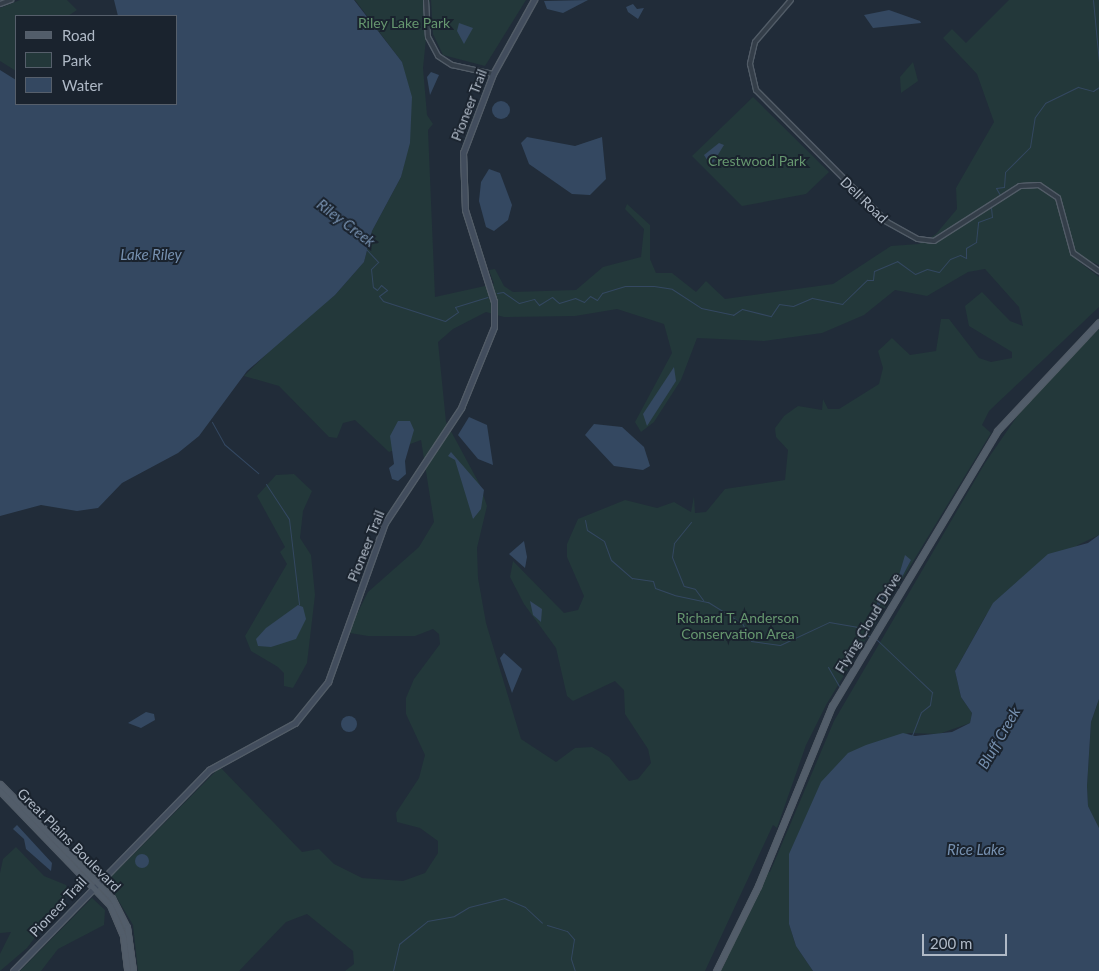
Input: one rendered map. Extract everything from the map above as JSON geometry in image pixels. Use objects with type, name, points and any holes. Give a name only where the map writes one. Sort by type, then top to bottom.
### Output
[{"type":"main road","name":"Pioneer Trail","points":[[13,971],[96,883],[209,770],[306,714],[328,682],[385,523],[461,408],[494,328],[494,302],[466,221],[462,162],[493,74],[534,0]]},
{"type":"main road","name":"Flying Cloud Drive","points":[[716,971],[765,871],[821,726],[871,640],[952,505],[1008,417],[1099,322]]},
{"type":"main road","name":"Great Plains Boulevard","points":[[0,784],[96,883],[125,920],[133,971]]},
{"type":"main road","name":"Great Plains Boulevard","points":[[0,791],[96,883],[98,890],[119,922],[127,971]]},
{"type":"street","points":[[0,4],[11,0]]},
{"type":"street","points":[[426,0],[428,37],[438,56],[452,65],[493,74]]},
{"type":"street","name":"Dell Road","points":[[791,0],[755,42],[750,64],[756,90],[886,222],[918,239],[934,241],[1020,186],[1044,186],[1059,202],[1070,249],[1099,271]]},
{"type":"green space","points":[[20,0],[67,0],[77,10],[70,15],[15,15],[15,70],[0,61],[0,8]]},
{"type":"green space","points":[[355,0],[430,0],[423,68],[427,115],[433,124],[428,130],[435,297],[494,284],[489,270],[495,269],[504,286],[513,292],[576,290],[603,267],[641,257],[644,229],[625,209],[627,204],[650,225],[650,259],[656,273],[672,273],[696,292],[706,281],[725,299],[833,284],[891,246],[919,244],[936,234],[957,209],[956,188],[994,122],[977,74],[943,38],[952,29],[966,43],[1009,0],[1099,0],[1099,265],[1081,257],[1078,261],[1099,277],[1099,307],[989,411],[982,425],[991,433],[826,705],[806,745],[777,828],[773,825],[705,971],[345,971],[354,964],[353,951],[307,914],[286,922],[239,971],[138,971],[133,925],[107,881],[220,767],[302,852],[319,849],[334,864],[362,878],[403,881],[425,873],[438,853],[438,841],[420,828],[397,822],[396,813],[419,778],[425,755],[406,714],[406,698],[414,679],[440,644],[439,634],[433,629],[415,636],[368,636],[350,633],[350,628],[368,592],[419,547],[434,522],[421,440],[389,452],[355,420],[343,423],[337,438],[329,437],[279,386],[244,376],[298,323],[335,295],[364,262],[372,231],[401,177],[407,150],[402,62]],"holes":[[[985,269],[1019,307],[1023,326],[1010,321],[982,292],[965,306],[969,326],[1012,352],[1012,358],[991,362],[979,358],[949,319],[941,319],[936,351],[910,355],[892,338],[878,351],[883,368],[879,384],[839,409],[828,409],[823,399],[822,410],[798,406],[784,416],[775,428],[776,437],[788,450],[785,480],[725,489],[706,512],[695,513],[694,496],[691,512],[674,502],[657,508],[625,500],[578,519],[567,544],[567,557],[584,596],[578,610],[564,613],[513,561],[510,577],[524,604],[556,648],[567,696],[573,701],[615,681],[624,690],[625,714],[648,749],[651,763],[638,779],[629,781],[609,757],[592,747],[575,748],[556,762],[521,739],[486,623],[478,578],[477,548],[487,506],[480,485],[446,422],[438,342],[453,329],[486,312],[504,317],[575,316],[617,309],[664,324],[672,353],[635,422],[641,432],[654,422],[681,380],[697,338],[764,341],[822,333],[864,315],[895,290],[927,296],[968,272]]]},
{"type":"green space","points":[[431,0],[526,0],[485,66],[443,55],[433,34]]},
{"type":"green space","points":[[913,62],[918,81],[901,93],[900,77]]},
{"type":"green space","name":"Crestwood Park","points":[[753,97],[829,172],[806,194],[742,206],[692,156]]},
{"type":"green space","points":[[1099,329],[1099,535],[1078,545],[986,615],[955,671],[961,697],[972,713],[970,723],[939,734],[908,733],[789,884],[789,924],[796,946],[813,971],[716,971],[765,871],[770,872],[834,721],[985,463],[1029,399]]},
{"type":"green space","points":[[294,474],[312,491],[303,511],[300,538],[311,555],[315,595],[307,663],[293,688],[284,686],[284,673],[278,667],[251,651],[245,636],[287,564],[280,552],[285,547],[257,496],[276,475]]},
{"type":"green space","points":[[1099,699],[1099,828],[1088,806],[1087,786],[1091,722]]},
{"type":"green space","points":[[16,847],[44,876],[66,885],[69,892],[27,948],[0,971],[0,954],[11,932],[0,933],[0,873],[3,859]]},
{"type":"green space","points":[[92,898],[105,910],[104,925],[58,949],[41,971],[20,971]]},
{"type":"water","name":"Lake Riley","points":[[114,0],[354,0],[402,62],[412,97],[410,143],[401,177],[372,231],[364,262],[335,295],[247,371],[199,436],[178,453],[122,483],[98,508],[77,511],[41,505],[0,516],[0,70],[15,79],[15,105],[178,105],[178,15],[118,15]]},
{"type":"water","points":[[588,0],[563,13],[547,9],[544,1]]},
{"type":"water","points":[[633,4],[637,9],[644,8],[638,19],[628,12],[626,7]]},
{"type":"water","points":[[889,10],[921,23],[873,28],[864,15]]},
{"type":"water","points":[[459,23],[473,28],[464,44],[457,31]]},
{"type":"water","points":[[431,72],[439,75],[430,95],[427,77]]},
{"type":"water","points":[[497,101],[505,101],[510,106],[508,117],[497,119],[492,114],[492,106]]},
{"type":"water","points":[[527,137],[575,146],[602,137],[606,179],[590,195],[572,194],[529,164],[521,143]]},
{"type":"water","points":[[719,143],[724,145],[711,166],[704,155]]},
{"type":"water","points":[[489,169],[500,173],[512,205],[508,220],[494,231],[486,227],[479,201],[481,182]]},
{"type":"water","points":[[674,367],[676,381],[647,426],[643,414]]},
{"type":"water","points":[[469,417],[487,425],[493,465],[478,459],[458,435]]},
{"type":"water","points":[[398,421],[410,421],[414,430],[405,461],[406,474],[398,481],[392,479],[389,468],[394,464],[390,436]]},
{"type":"water","points":[[594,424],[622,427],[644,447],[650,466],[643,470],[614,466],[585,435]]},
{"type":"water","points":[[451,452],[484,490],[481,509],[473,519],[455,460],[448,456]]},
{"type":"water","name":"Rice Lake","points":[[1099,535],[1099,699],[1091,722],[1087,786],[1088,806],[1099,828],[1099,971],[813,971],[796,946],[789,924],[789,854],[821,782],[848,753],[866,745],[903,733],[915,736],[952,732],[970,723],[972,713],[961,697],[955,671],[993,603],[1048,554],[1088,543]]},
{"type":"water","points":[[524,541],[527,557],[525,568],[509,554]]},
{"type":"water","points":[[905,555],[911,560],[902,577],[884,597],[872,620],[878,600],[897,582]]},
{"type":"water","points":[[530,601],[542,609],[541,622],[533,615]]},
{"type":"water","points":[[298,605],[303,607],[306,619],[296,639],[271,647],[258,646],[256,639],[266,628]]},
{"type":"water","points":[[504,653],[522,669],[512,693],[500,658]]},
{"type":"water","points":[[146,712],[154,714],[155,720],[141,728],[128,723]]},
{"type":"water","points":[[349,716],[357,724],[349,732],[341,724]]},
{"type":"water","points":[[17,825],[52,863],[51,871],[26,849],[24,839],[13,829]]},
{"type":"water","points":[[139,854],[145,854],[149,861],[145,868],[139,868],[135,864],[135,858]]},
{"type":"waterway","name":"Riley Creek","points":[[1093,0],[1099,62]]},
{"type":"waterway","name":"Riley Creek","points":[[1000,195],[996,188],[1004,187],[1005,172],[1030,147],[1035,117],[1045,103],[1078,87],[1093,91],[1099,87]]},
{"type":"waterway","name":"Riley Creek","points":[[497,293],[503,292],[519,303],[534,299],[539,305],[552,297],[559,303],[575,298],[584,302],[590,296],[597,300],[602,293],[625,286],[654,286],[672,289],[701,308],[733,315],[742,309],[771,316],[779,304],[793,306],[812,298],[842,304],[867,280],[873,280],[874,271],[897,261],[915,274],[927,269],[939,272],[950,259],[960,255],[966,258],[966,248],[976,242],[978,222],[992,217],[991,208]]},
{"type":"waterway","name":"Riley Creek","points":[[366,249],[378,262],[371,269],[373,287],[377,290],[381,285],[387,290],[379,296],[383,301],[445,321],[458,312],[455,307],[488,297]]},
{"type":"waterway","points":[[212,422],[224,444],[258,473]]},
{"type":"waterway","points":[[266,484],[289,519],[299,604]]},
{"type":"waterway","points":[[585,520],[587,530],[604,541],[611,560],[632,578],[653,581],[655,588],[674,595],[708,602],[742,623],[751,641],[780,645],[829,622],[857,627]]},
{"type":"waterway","points":[[691,522],[674,543],[672,557],[684,586],[695,589],[703,600]]},
{"type":"waterway","points":[[867,635],[871,637]]},
{"type":"waterway","points":[[875,638],[932,692],[930,705],[921,712],[912,736]]},
{"type":"waterway","points":[[828,667],[839,686]]},
{"type":"waterway","points":[[393,971],[399,944],[427,921],[454,916],[469,907],[504,898],[525,907],[542,923]]},
{"type":"waterway","points":[[547,925],[567,931],[574,939],[571,959],[575,971]]},
{"type":"park label","name":"Riley Lake Park","points":[[404,23]]},
{"type":"park label","name":"Richard T. Anderson Conservation Area","points":[[738,626]]},
{"type":"water label","name":"Bluff Creek","points":[[999,738]]}]
